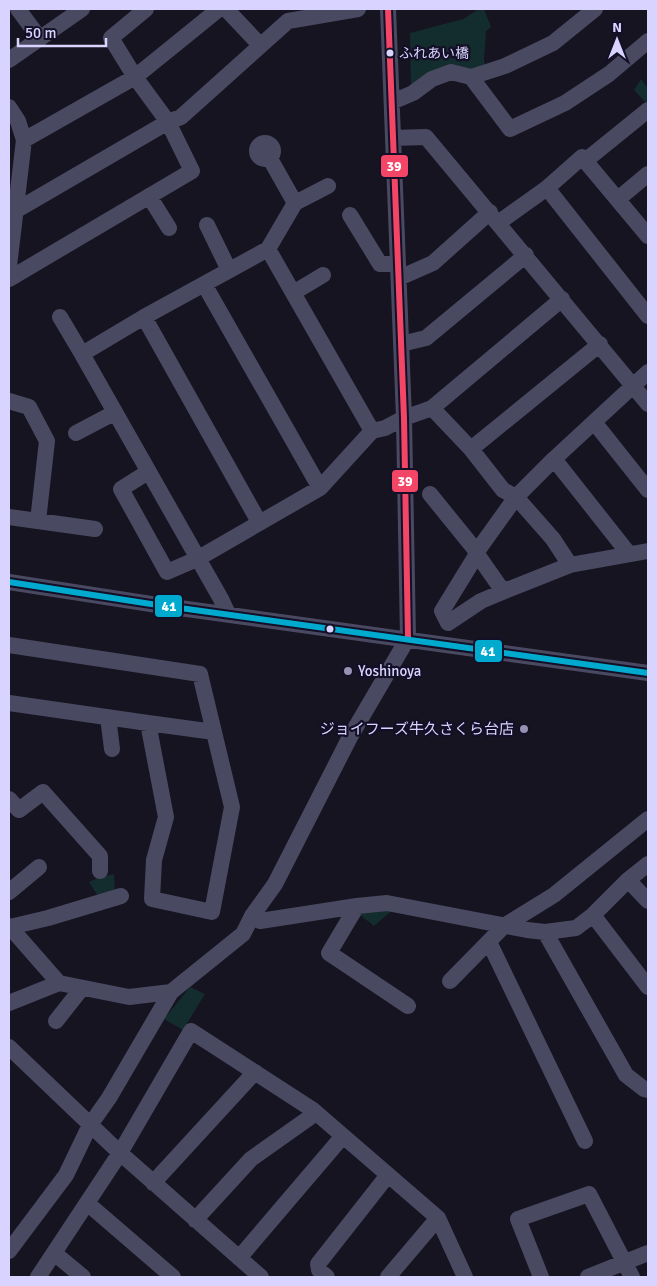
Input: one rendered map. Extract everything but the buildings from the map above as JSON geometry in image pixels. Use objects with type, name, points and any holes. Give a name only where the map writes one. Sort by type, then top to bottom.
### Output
[{"type":"street","points":[[18,9],[40,39]]},
{"type":"street","points":[[9,60],[82,9]]},
{"type":"street","points":[[9,279],[192,171],[168,122],[135,77],[111,38],[146,9]]},
{"type":"street","points":[[24,140],[135,77],[219,9]]},
{"type":"street","points":[[226,9],[260,45]]},
{"type":"street","points":[[12,211],[168,122],[181,117],[288,20],[358,9]]},
{"type":"street","points":[[9,1251],[66,1175],[90,1125],[109,1098],[171,992],[243,934],[252,916],[275,884],[350,737],[408,638],[404,418],[388,9]]},
{"type":"street","points":[[392,102],[413,93],[432,79],[451,72],[470,77],[505,66],[553,43],[595,9]]},
{"type":"street","points":[[470,77],[510,129],[565,103],[609,74],[648,41]]},
{"type":"street","points":[[9,107],[18,121],[24,140],[12,211],[9,266]]},
{"type":"street","points":[[585,161],[648,110]]},
{"type":"street","points":[[393,138],[426,137],[648,404]]},
{"type":"street","points":[[269,157],[295,203]]},
{"type":"street","points":[[350,215],[380,264],[398,271],[433,264],[494,217],[547,188],[582,157],[648,236]]},
{"type":"street","points":[[618,200],[648,174]]},
{"type":"street","points":[[82,354],[144,316],[268,249],[295,203],[328,186]]},
{"type":"street","points":[[547,188],[648,316]]},
{"type":"street","points":[[149,196],[169,228]]},
{"type":"street","points":[[207,225],[230,270]]},
{"type":"street","points":[[268,249],[372,431]]},
{"type":"street","points":[[401,344],[426,338],[526,255]]},
{"type":"street","points":[[293,293],[323,275]]},
{"type":"street","points":[[204,284],[320,488]]},
{"type":"street","points":[[148,472],[121,489],[167,572],[197,559],[320,488],[372,431],[385,428],[404,418],[432,408],[562,299]]},
{"type":"street","points":[[144,316],[259,522]]},
{"type":"street","points":[[60,317],[228,614]]},
{"type":"street","points":[[470,449],[600,344]]},
{"type":"street","points":[[648,372],[516,497],[477,553],[442,611],[448,624],[481,601],[570,565],[648,551]]},
{"type":"street","points":[[9,401],[29,407],[47,441],[38,521]]},
{"type":"street","points":[[432,408],[470,449],[503,490],[516,497],[553,539],[570,565]]},
{"type":"street","points":[[76,433],[114,413]]},
{"type":"street","points":[[594,422],[648,490]]},
{"type":"street","points":[[554,459],[629,554]]},
{"type":"street","points":[[430,494],[477,553],[500,587],[507,590]]},
{"type":"street","points":[[9,517],[95,529]]},
{"type":"street","points":[[9,582],[648,673]]},
{"type":"street","points":[[9,645],[200,674],[232,807],[212,912],[152,899],[154,860],[166,817],[148,723]]},
{"type":"street","points":[[9,703],[214,732]]},
{"type":"street","points":[[108,717],[112,749]]},
{"type":"street","points":[[12,809],[43,792],[100,856],[100,871]]},
{"type":"street","points":[[450,981],[504,926],[554,896],[648,819]]},
{"type":"street","points":[[252,916],[260,921],[386,903],[504,926],[546,932],[576,928],[593,915],[628,880],[648,864]]},
{"type":"street","points":[[9,892],[39,867]]},
{"type":"street","points":[[628,880],[648,901]]},
{"type":"street","points":[[59,983],[9,927],[48,918],[121,896]]},
{"type":"street","points":[[357,906],[329,952],[408,1006]]},
{"type":"street","points":[[593,915],[648,987]]},
{"type":"street","points":[[546,932],[626,1075],[648,1090]]},
{"type":"street","points":[[488,942],[585,1141]]},
{"type":"street","points":[[9,1003],[59,983],[129,997],[171,992]]},
{"type":"street","points":[[56,1021],[82,988]]},
{"type":"street","points":[[38,1277],[120,1153],[191,1031],[316,1113],[438,1218],[465,1277]]},
{"type":"street","points":[[9,1047],[120,1153],[262,1277]]},
{"type":"street","points":[[154,1183],[255,1072]]},
{"type":"street","points":[[195,1220],[251,1159],[316,1113]]},
{"type":"street","points":[[238,1258],[343,1136]]},
{"type":"street","points":[[327,1277],[319,1270],[318,1264],[388,1175]]},
{"type":"street","points":[[541,1277],[518,1219],[589,1194],[632,1277]]},
{"type":"street","points":[[88,1203],[173,1277]]},
{"type":"street","points":[[388,1277],[438,1218]]},
{"type":"street","points":[[54,1253],[83,1277]]},
{"type":"street","points":[[588,1277],[648,1253]]},
{"type":"green space","points":[[479,9],[484,9],[491,27],[486,31],[485,66],[476,70],[454,65],[411,90],[410,33],[463,19]]},
{"type":"green space","points":[[641,79],[648,88],[647,104],[634,90]]},
{"type":"green space","points":[[114,874],[115,892],[99,898],[89,882]]},
{"type":"green space","points":[[396,907],[374,926],[360,915],[362,908]]},
{"type":"green space","points":[[190,987],[205,994],[183,1030],[164,1019]]},
{"type":"transit line","name":"39","points":[[388,9],[404,418],[408,638]]},
{"type":"transit line","name":"41","points":[[9,582],[151,604],[648,673]]},
{"type":"place","name":"ふれあい橋","points":[[390,53]]},
{"type":"place","name":"Yoshinoya","points":[[348,671]]},
{"type":"place","name":"ジョイフーズ牛久さくら台店","points":[[524,729]]}]
